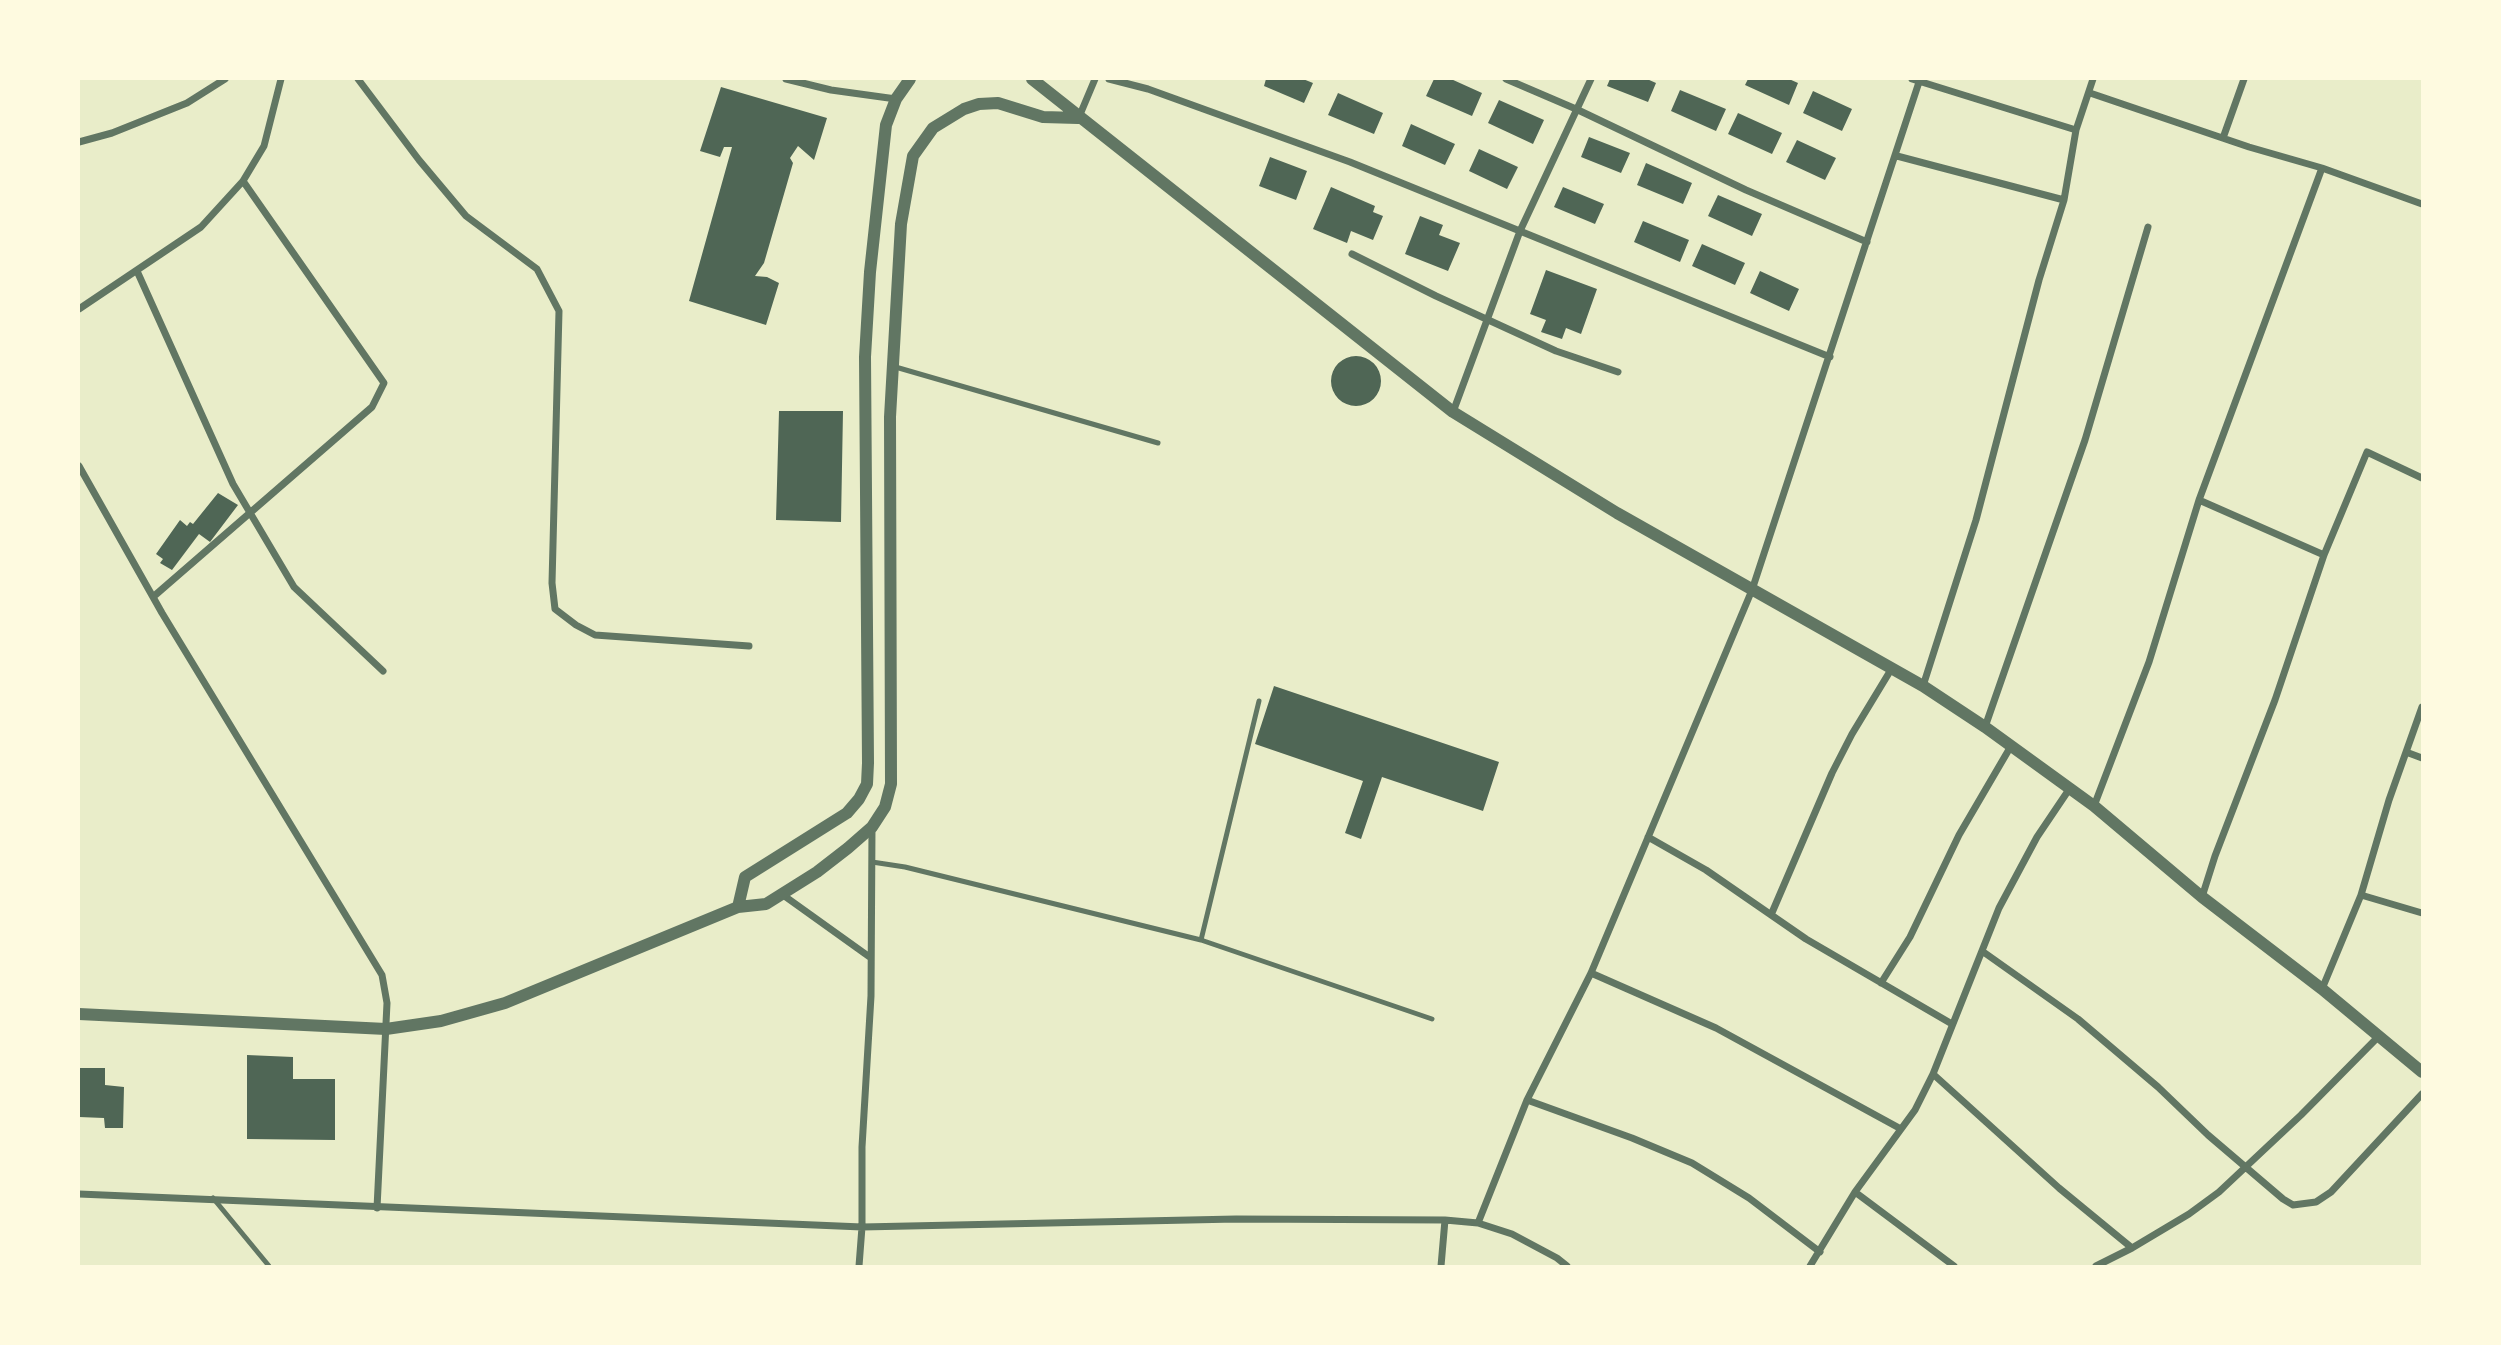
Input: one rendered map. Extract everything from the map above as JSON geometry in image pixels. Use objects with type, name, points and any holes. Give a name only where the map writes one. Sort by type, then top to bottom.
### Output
[{"type":"street","points":[[79,142],[112,133],[187,103],[225,79]]},
{"type":"street","points":[[79,309],[201,227],[243,181],[264,146],[281,79]]},
{"type":"street","points":[[358,79],[419,160],[466,216],[537,270],[559,312],[552,583],[555,609],[595,635],[749,646]]},
{"type":"street","points":[[786,79],[831,90],[896,99]]},
{"type":"street","points":[[738,907],[745,877],[848,813],[867,784],[869,762],[865,357],[870,272],[886,125],[896,99],[910,79]]},
{"type":"street","points":[[1032,79],[1453,412],[1617,513],[1923,686],[1985,727],[2094,806],[2202,897],[2322,989],[2422,1072]]},
{"type":"street","points":[[1078,118],[1096,79]]},
{"type":"street","points":[[1109,79],[1148,89],[1350,162],[1830,357]]},
{"type":"street","points":[[1506,79],[1867,243]]},
{"type":"street","points":[[1453,412],[1520,231],[1591,79]]},
{"type":"street","points":[[1923,686],[1976,520],[2039,280],[2064,200],[2076,130],[2093,79]]},
{"type":"street","points":[[2223,138],[2244,79]]},
{"type":"street","points":[[1478,1223],[1527,1100],[1591,973],[1752,590],[1897,156],[1917,80],[2076,130]]},
{"type":"street","points":[[2090,93],[2322,168],[2422,204]]},
{"type":"street","points":[[79,1014],[386,1029],[441,1021],[505,1003],[738,907],[765,904],[817,873],[872,827],[886,807],[891,784],[890,417],[901,224],[913,156],[933,128],[964,109],[979,104],[998,103],[1043,117],[1078,118]]},
{"type":"street","points":[[1897,156],[2064,200]]},
{"type":"street","points":[[2094,806],[2149,662],[2199,500],[2322,168]]},
{"type":"street","points":[[153,597],[372,407],[384,383],[243,181]]},
{"type":"street","points":[[1985,727],[2085,440],[2148,227]]},
{"type":"street","points":[[1352,254],[1556,351],[1618,372]]},
{"type":"street","points":[[137,271],[233,484],[294,587],[383,671]]},
{"type":"street","points":[[2202,897],[2275,700],[2324,555],[2367,452],[2422,478]]},
{"type":"street","points":[[79,466],[153,597],[382,975],[387,1003],[377,1208]]},
{"type":"street","points":[[2199,500],[2324,555]]},
{"type":"street","points":[[1771,915],[1837,764],[1892,668]]},
{"type":"street","points":[[2322,989],[2361,895],[2389,800],[2422,708]]},
{"type":"street","points":[[1881,983],[1922,915],[1959,835],[2011,746]]},
{"type":"street","points":[[2406,752],[2422,758]]},
{"type":"street","points":[[1810,1266],[1855,1192],[1915,1110],[1933,1074],[1999,908],[2037,837],[2070,788]]},
{"type":"street","points":[[859,1266],[871,958],[872,827]]},
{"type":"street","points":[[1647,837],[1706,870],[1771,915],[1952,1024]]},
{"type":"street","points":[[783,894],[871,958]]},
{"type":"street","points":[[2361,895],[2422,913]]},
{"type":"street","points":[[1982,951],[2078,1019],[2158,1087],[2208,1135],[2293,1205],[2316,1202],[2331,1192],[2422,1094]]},
{"type":"street","points":[[1591,973],[1716,1028],[1901,1129]]},
{"type":"street","points":[[2096,1266],[2132,1248],[2199,1206],[2247,1167],[2379,1036]]},
{"type":"street","points":[[1933,1074],[2059,1188],[2132,1248]]},
{"type":"street","points":[[1527,1100],[1692,1163],[1749,1198],[1820,1252]]},
{"type":"street","points":[[1855,1192],[1954,1266]]},
{"type":"street","points":[[79,1194],[862,1227],[1236,1219],[1445,1220],[1478,1223],[1512,1234],[1567,1266]]},
{"type":"street","points":[[1441,1266],[1445,1220]]},
{"type":"lane","points":[[892,366],[1158,443]]},
{"type":"lane","points":[[1201,940],[1259,701]]},
{"type":"lane","points":[[872,862],[905,867],[1201,940],[1432,1018]]},
{"type":"lane","points":[[213,1198],[269,1266]]},
{"type":"building","points":[[1266,79],[1303,79],[1313,83],[1304,103],[1264,86]]},
{"type":"building","points":[[1434,79],[1451,79],[1482,93],[1472,116],[1426,96]]},
{"type":"building","points":[[1610,79],[1647,79],[1656,83],[1648,102],[1607,86]]},
{"type":"building","points":[[1748,79],[1789,79],[1798,83],[1789,105],[1745,85]]},
{"type":"building","points":[[721,87],[827,118],[814,160],[798,146],[790,158],[793,163],[764,263],[755,276],[767,277],[779,283],[766,325],[689,301],[732,147],[724,147],[720,157],[700,151]]},
{"type":"building","points":[[1680,90],[1726,109],[1716,131],[1671,111]]},
{"type":"building","points":[[1813,91],[1852,109],[1842,131],[1803,113]]},
{"type":"building","points":[[1338,93],[1383,113],[1374,134],[1328,115]]},
{"type":"building","points":[[1499,100],[1544,120],[1533,144],[1488,123]]},
{"type":"building","points":[[1738,113],[1782,133],[1772,154],[1728,134]]},
{"type":"building","points":[[1411,124],[1455,144],[1445,165],[1402,146]]},
{"type":"building","points":[[1589,137],[1630,153],[1621,173],[1581,157]]},
{"type":"building","points":[[1797,140],[1836,158],[1825,180],[1786,162]]},
{"type":"building","points":[[1479,149],[1518,167],[1507,189],[1469,171]]},
{"type":"building","points":[[1270,157],[1307,171],[1296,200],[1259,186]]},
{"type":"building","points":[[1646,163],[1692,183],[1683,204],[1637,185]]},
{"type":"building","points":[[1331,187],[1375,206],[1373,212],[1383,216],[1373,240],[1351,231],[1347,243],[1313,229]]},
{"type":"building","points":[[1563,187],[1604,204],[1595,224],[1554,207]]},
{"type":"building","points":[[1718,195],[1762,214],[1752,236],[1708,216]]},
{"type":"building","points":[[1420,216],[1443,225],[1439,235],[1460,243],[1448,271],[1405,254]]},
{"type":"building","points":[[1643,221],[1689,240],[1680,262],[1634,242]]},
{"type":"building","points":[[1702,244],[1745,263],[1735,285],[1692,266]]},
{"type":"building","points":[[1546,270],[1597,289],[1581,334],[1566,328],[1562,339],[1541,332],[1546,320],[1530,314]]},
{"type":"building","points":[[1760,271],[1799,289],[1789,311],[1750,293]]},
{"type":"building","points":[[1356,356],[1374,363],[1381,381],[1374,399],[1356,406],[1338,399],[1331,381],[1338,363]]},
{"type":"building","points":[[779,411],[843,411],[841,522],[776,520]]},
{"type":"building","points":[[218,493],[238,505],[210,542],[199,534],[172,570],[160,563],[163,559],[156,554],[180,520],[187,526],[190,522],[193,524]]},
{"type":"building","points":[[1274,686],[1499,762],[1483,811],[1382,777],[1361,839],[1345,833],[1363,781],[1255,744]]},
{"type":"building","points":[[247,1055],[293,1057],[293,1079],[335,1079],[335,1140],[247,1139]]},
{"type":"building","points":[[79,1068],[105,1068],[105,1085],[124,1087],[123,1128],[105,1128],[104,1118],[79,1117]]}]
